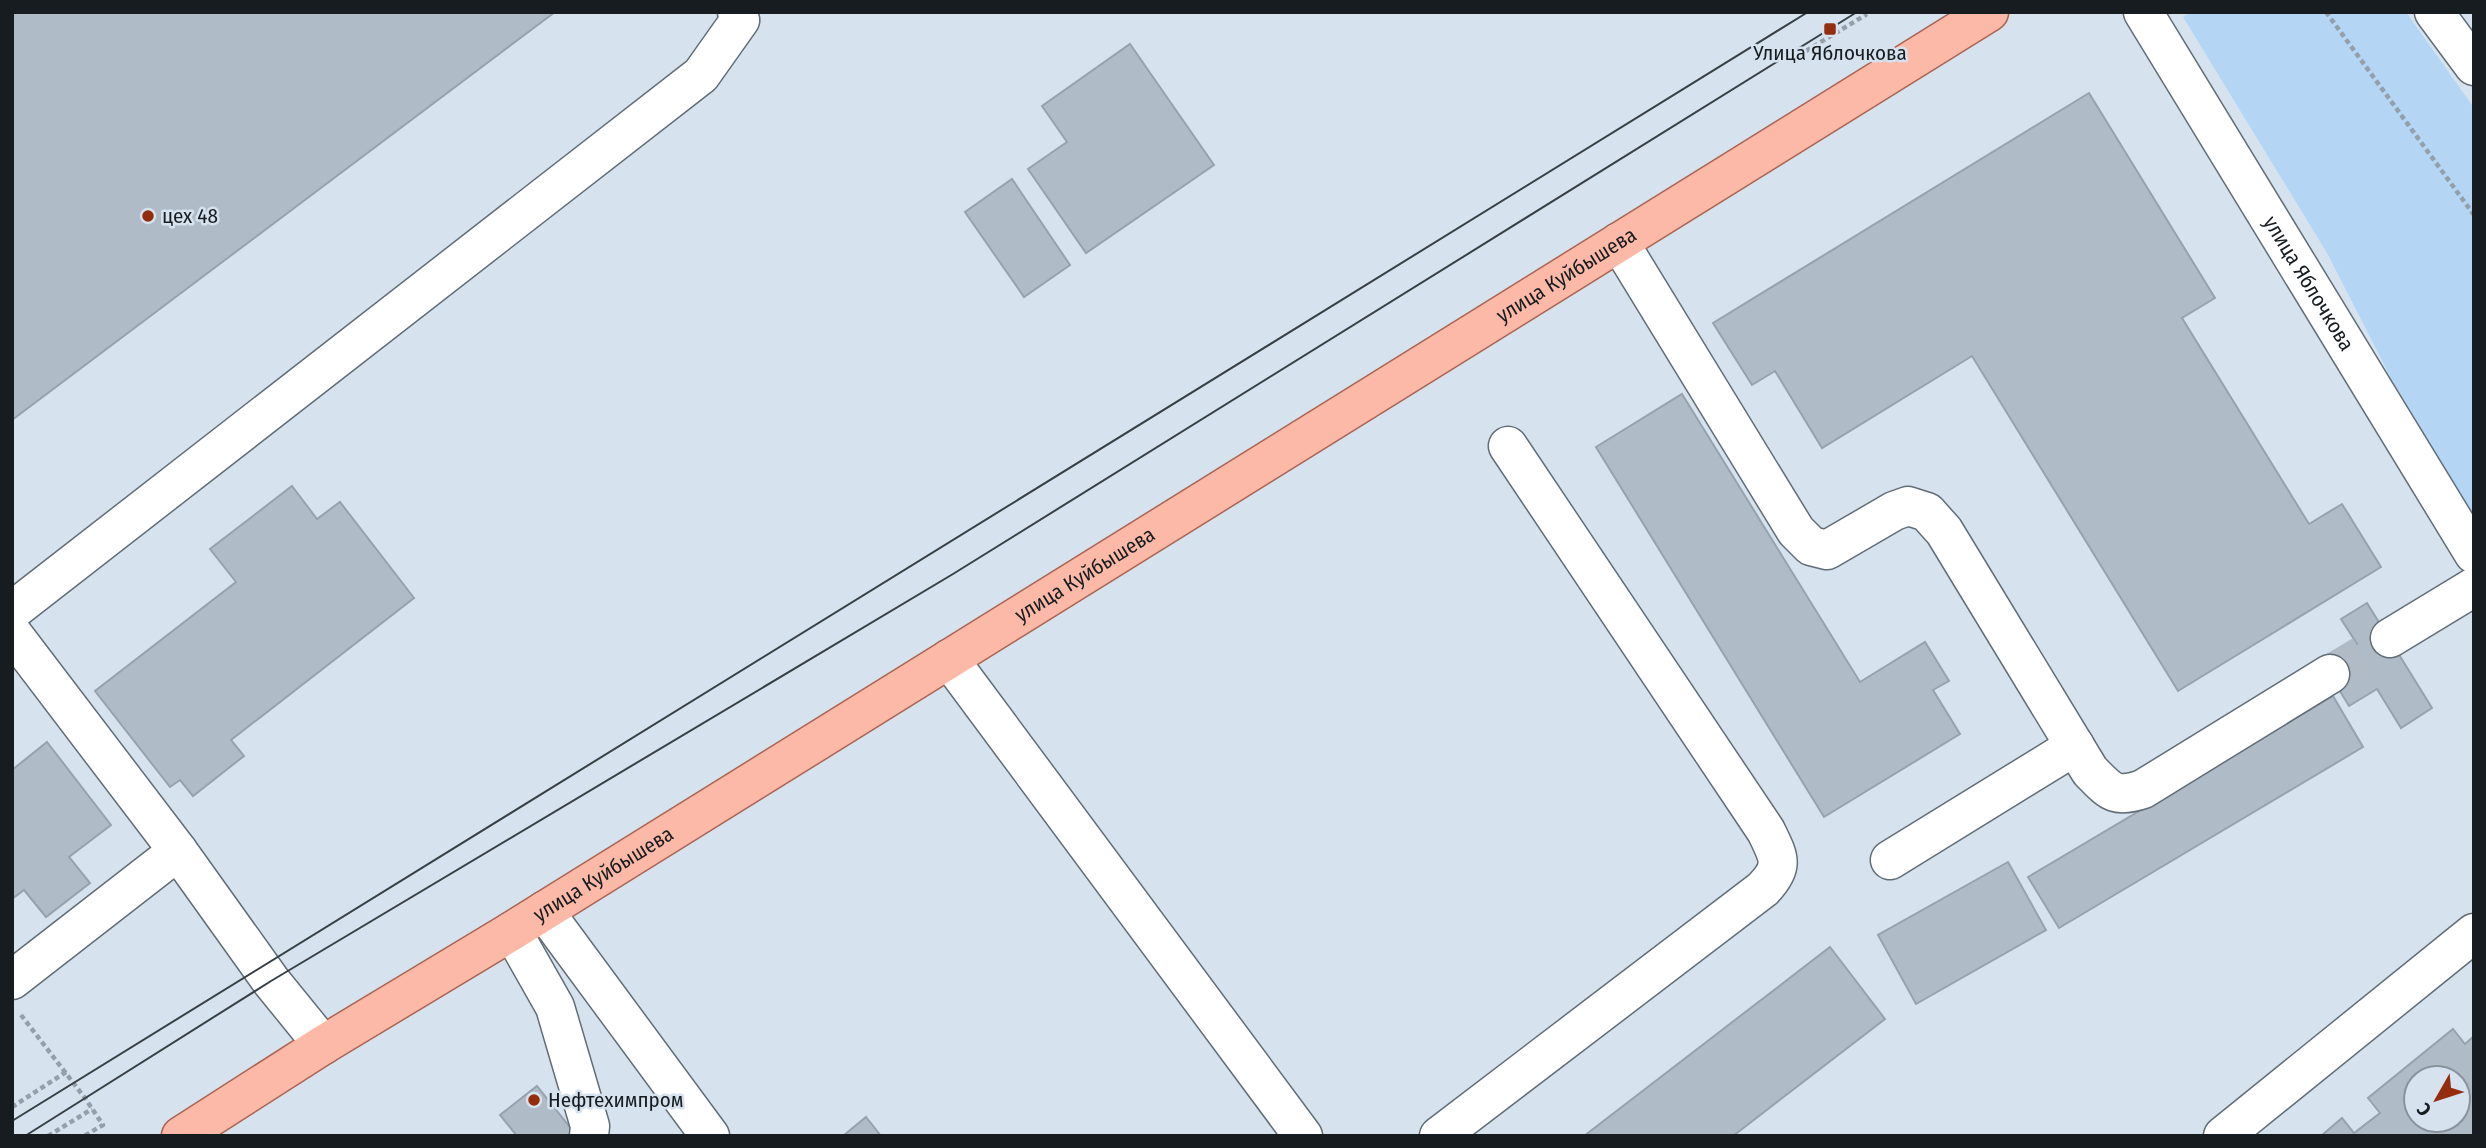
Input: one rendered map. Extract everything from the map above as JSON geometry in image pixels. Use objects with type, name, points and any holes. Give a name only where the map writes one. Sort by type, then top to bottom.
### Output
[{"type":"main road","name":"улица Куйбышева","points":[[182,1136],[323,1045],[512,931],[1989,12]]},
{"type":"street","points":[[12,611],[701,75],[740,20],[737,12]]},
{"type":"street","name":"улица Яблочкова","points":[[2143,12],[2474,554]]},
{"type":"street","points":[[2434,12],[2474,66]]},
{"type":"street","points":[[1619,242],[1796,531],[1811,546],[1827,550],[1894,511],[1908,506],[1927,513],[1944,531],[2090,771],[2110,791],[2127,795],[2143,789],[2330,674]]},
{"type":"street","points":[[1439,1136],[1763,889],[1776,875],[1778,856],[1766,831],[1508,446]]},
{"type":"street","points":[[2390,638],[2474,587]]},
{"type":"street","points":[[12,633],[178,851],[271,981],[323,1045]]},
{"type":"street","points":[[950,659],[1303,1136]]},
{"type":"street","points":[[1890,860],[2075,746]]},
{"type":"street","points":[[16,997],[178,851]]},
{"type":"street","points":[[544,911],[710,1136]]},
{"type":"street","points":[[512,931],[555,1006],[590,1126],[589,1136]]},
{"type":"street","points":[[2223,1136],[2474,933]]},
{"type":"path","points":[[2326,12],[2474,215]]},
{"type":"path","points":[[1806,51],[1867,13]]},
{"type":"path","points":[[16,997],[103,1125],[84,1136]]},
{"type":"path","points":[[12,1107],[66,1072]]},
{"type":"path","points":[[48,1136],[92,1109]]},
{"type":"shaded area","points":[[2191,12],[2406,12],[2474,108],[2474,516],[2392,380],[2327,253],[2183,17]]},
{"type":"building","name":"цех 48","points":[[12,12],[555,12],[12,420]]},
{"type":"building","points":[[1130,44],[1214,165],[1086,253],[1028,169],[1067,142],[1042,106]]},
{"type":"building","points":[[2089,93],[2215,298],[2182,318],[2309,524],[2342,504],[2381,567],[2178,691],[1972,356],[1822,448],[1775,371],[1752,385],[1713,323]]},
{"type":"building","points":[[1012,179],[1070,265],[1024,297],[965,212]]},
{"type":"building","points":[[1682,394],[1860,682],[1925,642],[1949,681],[1933,690],[1960,734],[1824,817],[1596,447]]},
{"type":"building","points":[[292,486],[317,519],[340,502],[414,598],[231,740],[244,756],[193,796],[180,780],[170,787],[95,691],[236,582],[210,549]]},
{"type":"building","points":[[2367,603],[2432,708],[2401,728],[2377,689],[2349,706],[2324,665],[2357,644],[2341,619]]},
{"type":"building","points":[[2333,696],[2363,747],[2059,928],[2028,877]]},
{"type":"building","points":[[47,742],[111,825],[69,857],[90,883],[46,917],[24,890],[12,899],[12,770]]},
{"type":"building","points":[[2008,862],[2046,930],[1916,1004],[1878,935]]},
{"type":"building","points":[[1830,947],[1885,1019],[1733,1136],[1584,1136]]},
{"type":"building","points":[[2453,1029],[2465,1044],[2474,1036],[2474,1136],[2321,1136],[2342,1118],[2354,1133],[2380,1113],[2368,1098],[2402,1070],[2402,1134],[2472,1134],[2472,1064],[2410,1064]]},
{"type":"building","name":"Нефтехимпром","points":[[537,1086],[577,1136],[517,1136],[500,1115]]},
{"type":"building","points":[[866,1117],[881,1136],[843,1136]]},
{"type":"tunnel","points":[[2330,674],[2390,638]]},
{"type":"tram line","points":[[12,1121],[1808,12]]},
{"type":"tram line","points":[[25,1136],[271,981],[953,574],[1857,12]]},
{"type":"place","name":"Улица Яблочкова","points":[[1830,29]]},
{"type":"place","name":"цех 48","points":[[148,216]]},
{"type":"place","name":"Нефтехимпром","points":[[534,1100]]}]
